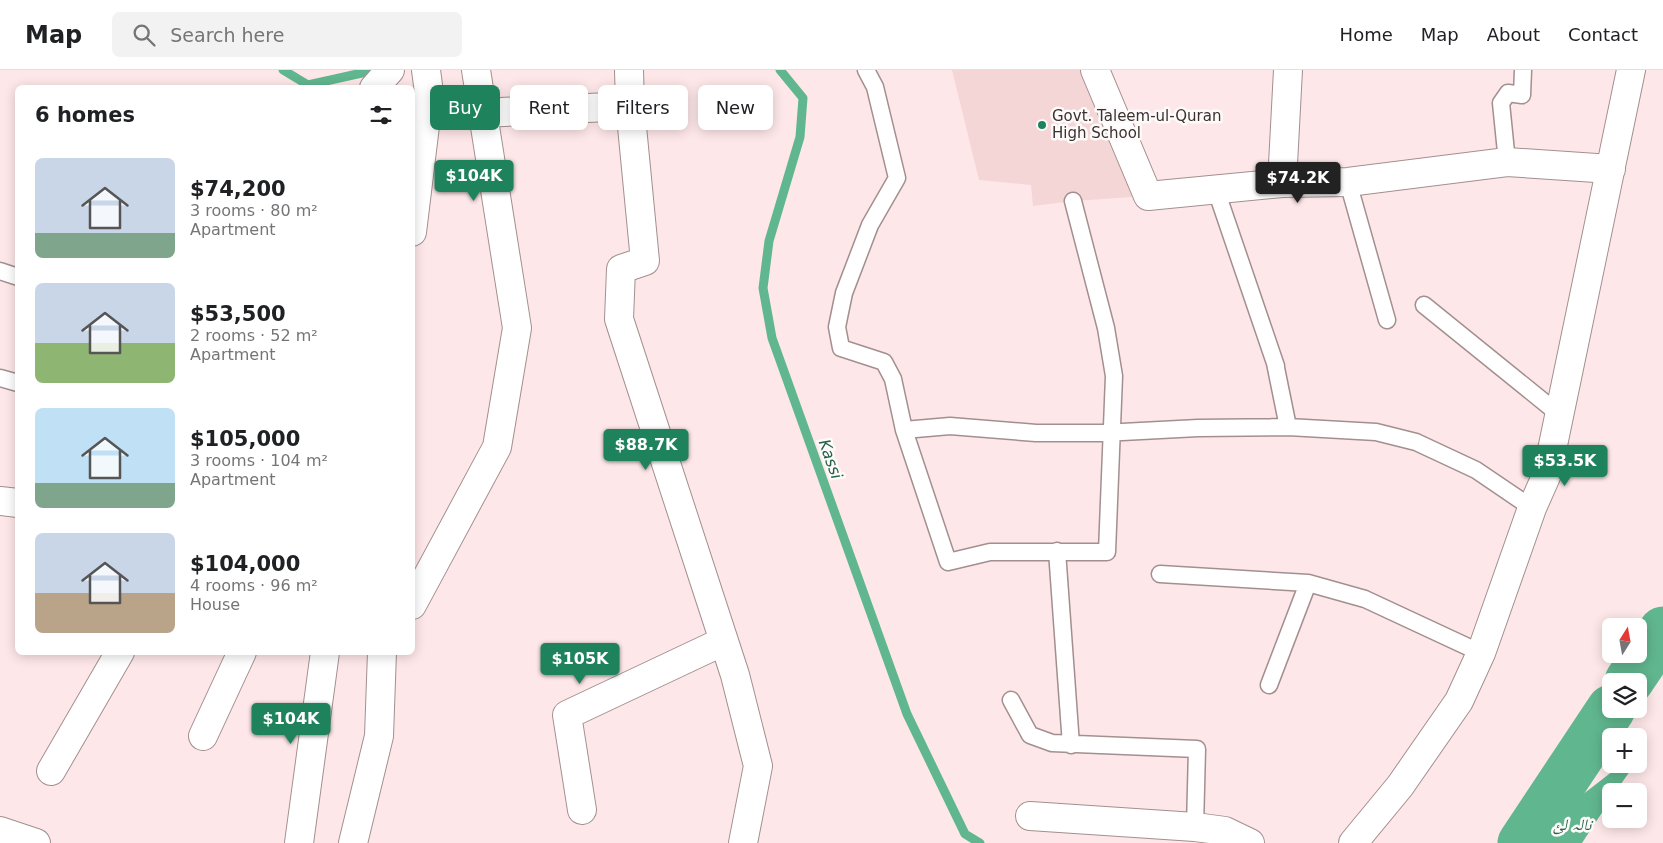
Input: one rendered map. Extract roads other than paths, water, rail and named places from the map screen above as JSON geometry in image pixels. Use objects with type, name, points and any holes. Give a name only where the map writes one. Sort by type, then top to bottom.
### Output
[{"type":"street","points":[[377,85],[390,70]]},
{"type":"street","points":[[415,207],[429,93],[426,70]]},
{"type":"street","points":[[476,70],[478,85]]},
{"type":"street","points":[[629,70],[629,85]]},
{"type":"street","points":[[1095,70],[1148,196],[1282,183],[1348,182],[1507,162],[1611,169]]},
{"type":"street","points":[[1282,183],[1288,70]]},
{"type":"street","points":[[1353,843],[1400,786],[1459,701],[1481,653],[1532,508],[1547,474],[1631,70]]},
{"type":"street","points":[[500,112],[598,108]]},
{"type":"street","points":[[415,599],[497,447],[517,328],[484,130]]},
{"type":"street","points":[[632,130],[645,261],[621,269],[619,318],[724,641],[758,766],[743,843]]},
{"type":"street","points":[[0,501],[15,503]]},
{"type":"street","points":[[582,810],[566,715],[724,641]]},
{"type":"street","points":[[51,772],[118,655]]},
{"type":"street","points":[[203,736],[241,655]]},
{"type":"street","points":[[299,843],[325,655]]},
{"type":"street","points":[[353,843],[379,736],[382,655]]},
{"type":"street","points":[[1030,816],[1225,831],[1250,843]]},
{"type":"street","points":[[0,831],[36,843]]},
{"type":"lane","points":[[866,70],[875,87],[896,178],[870,225],[844,293],[837,327],[842,348],[884,362],[892,379],[904,430],[948,562],[990,552],[1106,552],[1114,376],[1106,328],[1073,201]]},
{"type":"lane","points":[[1507,162],[1501,103],[1508,93],[1522,95],[1523,70]]},
{"type":"lane","points":[[1348,182],[1388,320]]},
{"type":"lane","points":[[1216,190],[1275,364],[1288,427]]},
{"type":"lane","points":[[0,271],[15,276]]},
{"type":"lane","points":[[1424,306],[1560,415]]},
{"type":"lane","points":[[0,378],[15,382]]},
{"type":"lane","points":[[904,430],[950,426],[1036,433],[1110,433],[1288,427],[1376,432],[1416,442],[1476,470],[1532,508]]},
{"type":"lane","points":[[1057,551],[1071,745]]},
{"type":"lane","points":[[1160,574],[1308,583],[1365,599],[1481,653]]},
{"type":"lane","points":[[1269,685],[1308,583]]},
{"type":"lane","points":[[1011,700],[1030,735],[1052,744],[1197,749],[1195,828]]},
{"type":"water","name":"نالہ لئ","points":[[1610,773],[1629,773],[1622,783],[1602,783],[1602,813],[1582,843],[1520,843]]},
{"type":"waterway","name":"Kassi","points":[[283,70],[308,85],[375,70]]},
{"type":"waterway","name":"Kassi","points":[[780,70],[803,98],[800,137],[769,241],[763,288],[772,338],[907,714],[965,834],[980,843]]},
{"type":"waterway","name":"نالہ لئ","points":[[1634,673],[1663,631]]},
{"type":"waterway","name":"نالہ لئ","points":[[1522,843],[1605,718]]},
{"type":"place","name":"Govt. Taleem-ul-Quran High School","points":[[1042,125]]}]
